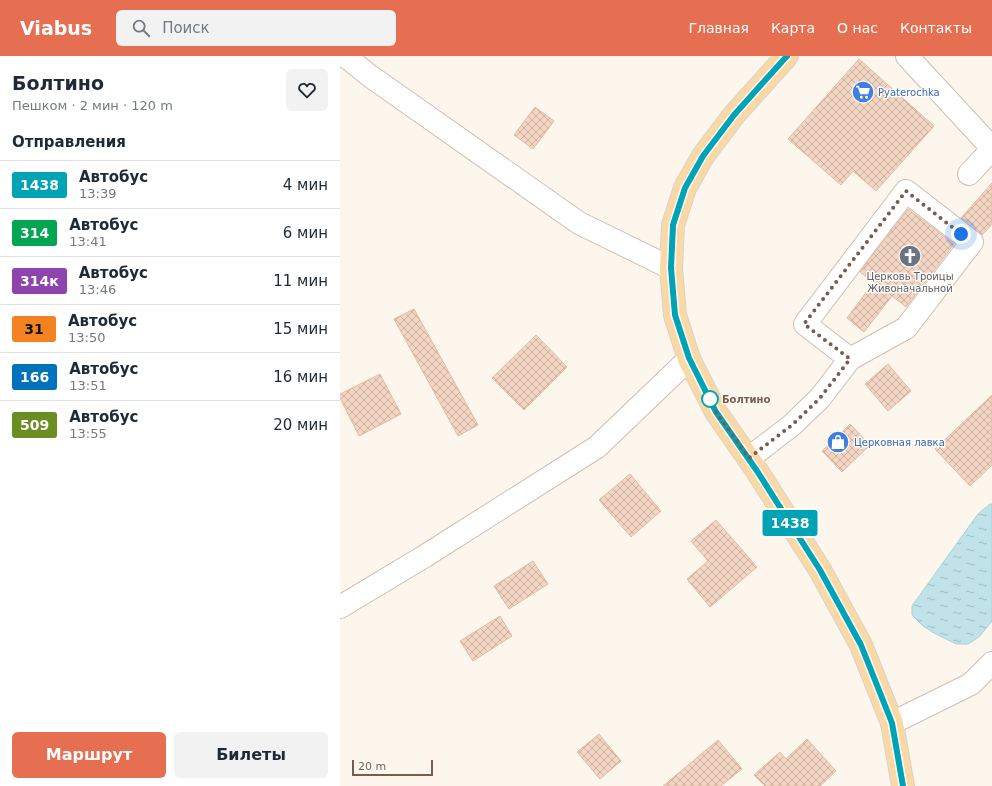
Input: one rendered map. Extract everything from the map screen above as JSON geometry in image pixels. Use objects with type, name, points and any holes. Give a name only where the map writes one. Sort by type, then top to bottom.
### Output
[{"type":"main road","points":[[787,56],[734,115],[703,156],[685,188],[673,225],[671,268],[675,315],[689,358],[716,412],[749,458],[820,570],[861,645],[892,723],[903,786]]},
{"type":"street","points":[[345,56],[370,76],[579,223],[671,268]]},
{"type":"street","points":[[907,56],[992,148],[969,174]]},
{"type":"street","points":[[749,458],[792,425],[820,398],[850,359],[906,328],[972,242],[906,191],[804,324],[850,359]]},
{"type":"street","points":[[340,607],[425,556],[597,447],[689,358]]},
{"type":"street","points":[[892,723],[971,684],[992,663]]},
{"type":"water","points":[[992,504],[992,621],[979,637],[968,644],[956,644],[923,626],[912,615],[912,606],[978,514]]},
{"type":"building","name":"Pyaterochka","points":[[859,59],[934,126],[876,191],[853,171],[841,185],[788,139]]},
{"type":"building","points":[[535,107],[554,121],[533,149],[514,135]]},
{"type":"building","points":[[992,183],[992,224],[982,235],[961,218]]},
{"type":"building","name":"Церковь Троицы Живоначальной","points":[[908,209],[954,244],[906,307],[892,296],[864,332],[847,318],[874,282],[860,272]]},
{"type":"building","points":[[414,309],[478,425],[458,436],[394,319]]},
{"type":"building","points":[[536,335],[567,367],[524,410],[492,378]]},
{"type":"building","points":[[888,364],[911,391],[888,411],[865,384]]},
{"type":"building","points":[[380,374],[401,414],[359,436],[340,398],[340,394]]},
{"type":"building","points":[[992,395],[992,465],[970,486],[935,449]]},
{"type":"building","points":[[850,424],[870,445],[842,472],[822,451]]},
{"type":"building","points":[[630,474],[661,511],[631,537],[599,500]]},
{"type":"building","points":[[716,520],[757,567],[710,607],[687,579],[708,561],[691,541]]},
{"type":"building","points":[[533,561],[548,584],[509,609],[494,586]]},
{"type":"building","points":[[500,616],[512,636],[473,661],[460,641]]},
{"type":"building","points":[[599,734],[621,761],[600,779],[577,752]]},
{"type":"building","points":[[807,739],[836,771],[820,786],[765,786],[754,775],[780,752],[786,759]]},
{"type":"building","points":[[718,740],[742,769],[721,786],[663,786]]},
{"type":"bus line","name":"1438","points":[[787,56],[734,115],[703,156],[685,188],[673,225],[671,268],[675,315],[689,358],[716,412],[757,471],[820,570],[861,645],[892,723],[903,786]]},
{"type":"place","name":"Pyaterochka","points":[[863,92]]},
{"type":"place","name":"Церковь Троицы Живоначальной","points":[[910,256]]},
{"type":"place","name":"Болтино","points":[[710,399]]},
{"type":"place","name":"Церковная лавка","points":[[838,442]]},
{"type":"route","points":[[710,399],[716,412],[749,458],[792,425],[820,398],[850,359],[804,324],[906,191],[961,234]]}]
